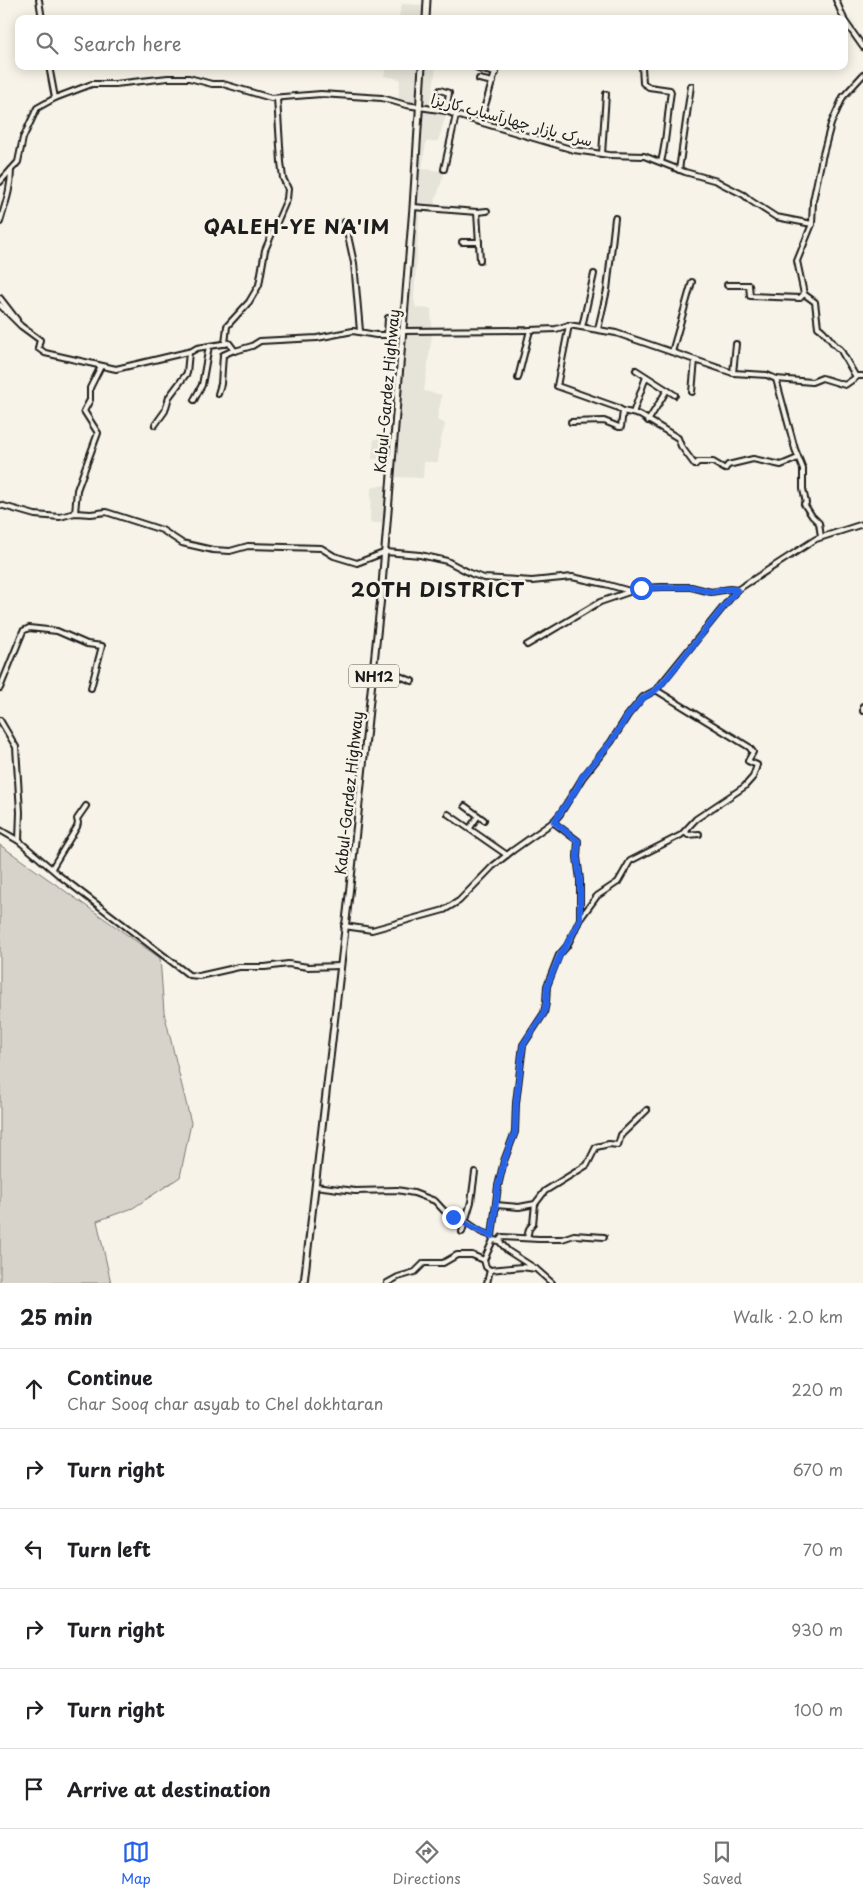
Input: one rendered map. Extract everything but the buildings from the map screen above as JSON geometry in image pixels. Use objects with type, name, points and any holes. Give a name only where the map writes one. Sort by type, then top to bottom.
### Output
[{"type":"highway","points":[[426,15],[427,0]]},
{"type":"highway","name":"Kabul-Gardez Highway","points":[[304,1283],[386,552],[422,70]]},
{"type":"street","points":[[38,0],[41,15]]},
{"type":"street","points":[[836,0],[842,15]]},
{"type":"street","points":[[848,25],[863,47]]},
{"type":"street","points":[[50,70],[55,98]]},
{"type":"street","points":[[482,70],[496,74]]},
{"type":"street","points":[[480,122],[496,70]]},
{"type":"street","points":[[642,70],[642,83],[649,87],[670,90],[671,92],[666,122],[666,144],[661,162]]},
{"type":"street","points":[[856,377],[840,348],[835,346],[826,332],[818,326],[815,302],[804,294],[797,260],[812,224],[813,201],[831,124],[843,97],[863,75]]},
{"type":"street","name":"سرک بازار چهارآسیاب کاریزا","points":[[11,170],[18,162],[24,138],[37,108],[55,98],[92,84],[189,78],[212,84],[223,84],[271,98],[321,94],[382,98],[406,105],[446,111],[574,150],[602,154],[644,156],[679,170],[717,180],[744,194],[751,201],[776,217],[812,224]]},
{"type":"street","points":[[479,79],[493,82]]},
{"type":"street","points":[[679,170],[691,86]]},
{"type":"street","points":[[440,90],[449,93],[446,111]]},
{"type":"street","points":[[602,154],[606,94]]},
{"type":"street","points":[[225,344],[227,326],[249,302],[259,284],[265,250],[287,198],[288,189],[283,178],[281,162],[277,98]]},
{"type":"street","points":[[444,169],[456,115]]},
{"type":"street","points":[[0,182],[11,170]]},
{"type":"street","points":[[0,222],[10,192],[11,170]]},
{"type":"street","points":[[413,207],[477,212],[487,211]]},
{"type":"street","points":[[477,212],[480,260]]},
{"type":"street","points":[[598,329],[607,290],[615,218]]},
{"type":"street","points":[[345,222],[354,262],[360,331]]},
{"type":"street","points":[[462,242],[479,242]]},
{"type":"street","points":[[582,327],[594,274]]},
{"type":"street","points":[[672,352],[692,282]]},
{"type":"street","points":[[727,285],[748,285],[750,296],[800,298],[804,294]]},
{"type":"street","points":[[0,298],[21,326]]},
{"type":"street","points":[[0,305],[21,326],[40,340],[38,348],[45,354],[116,369],[210,346],[229,343],[234,350]]},
{"type":"street","points":[[387,335],[388,318]]},
{"type":"street","points":[[569,325],[557,386],[648,420],[678,438],[695,465],[698,462],[712,462],[725,470],[728,465],[753,459],[781,465],[798,458]]},
{"type":"street","points":[[218,394],[221,384],[223,355],[234,350],[252,346],[260,341],[317,338],[360,331],[376,335],[387,335],[403,331],[530,330],[569,325],[616,332],[733,373],[812,382],[822,378],[845,385],[856,377],[863,376]]},
{"type":"street","points":[[518,378],[530,330]]},
{"type":"street","points":[[733,373],[736,344]]},
{"type":"street","points":[[194,400],[202,385],[210,346]]},
{"type":"street","points":[[155,425],[165,412],[169,398],[187,373],[189,352]]},
{"type":"street","points":[[692,392],[695,360]]},
{"type":"street","points":[[75,513],[77,490],[98,433],[84,411],[90,400],[90,388],[101,366]]},
{"type":"street","points":[[636,370],[675,395]]},
{"type":"street","points":[[633,413],[646,377]]},
{"type":"street","points":[[776,379],[798,458],[803,469],[803,489],[806,503],[804,504],[819,523],[821,538]]},
{"type":"street","points":[[648,420],[667,390]]},
{"type":"street","points":[[571,422],[604,421],[621,427],[623,411]]},
{"type":"street","points":[[0,505],[35,514],[60,517],[75,513],[91,514],[106,512],[162,530],[182,544],[213,550],[230,551],[248,546],[321,548],[334,556],[357,563],[386,552],[420,555],[447,561],[484,578],[532,582],[572,577],[630,591]]},
{"type":"street","points":[[344,926],[372,930],[444,910],[459,901],[493,866],[554,822],[577,788],[582,777],[611,742],[628,715],[643,698],[656,690],[737,590],[821,538],[863,524]]},
{"type":"street","points":[[527,645],[600,602],[641,588],[691,587],[711,592],[730,589],[737,590]]},
{"type":"street","points":[[0,688],[23,631],[29,628],[57,632],[87,644],[102,646],[91,688]]},
{"type":"street","points":[[374,669],[412,680]]},
{"type":"street","points":[[656,690],[749,747],[753,752],[748,761],[757,765],[753,777],[744,787],[696,819],[686,833],[688,835],[699,834]]},
{"type":"street","points":[[863,706],[863,711]]},
{"type":"street","points":[[0,720],[16,747],[20,812],[19,842]]},
{"type":"street","points":[[52,868],[77,827],[76,819],[86,806]]},
{"type":"street","points":[[465,806],[484,820]]},
{"type":"street","points":[[448,814],[507,855]]},
{"type":"street","points":[[470,828],[478,816]]},
{"type":"street","points":[[554,822],[578,841],[580,919]]},
{"type":"street","points":[[536,1268],[522,1267],[490,1270],[486,1267],[484,1260],[492,1238],[506,1152],[515,1132],[516,1103],[523,1045],[544,1013],[547,986],[560,955],[580,919],[597,896],[618,882],[630,860],[672,841],[689,829]]},
{"type":"street","points":[[0,830],[19,842],[189,974],[199,976],[238,967],[265,967],[288,964],[308,967],[340,966]]},
{"type":"street","points":[[527,1238],[528,1230],[533,1224],[535,1204],[545,1191],[587,1165],[596,1147],[610,1144],[618,1145],[621,1135],[647,1110]]},
{"type":"street","points":[[462,1232],[471,1202],[474,1172]]},
{"type":"street","points":[[315,1186],[355,1191],[397,1190],[414,1193],[435,1201],[448,1215],[465,1222],[500,1242],[508,1250],[536,1268],[552,1283]]},
{"type":"street","points":[[496,1205],[520,1207],[535,1204]]},
{"type":"street","points":[[500,1242],[502,1237],[562,1239],[574,1236],[604,1237]]},
{"type":"street","points":[[387,1283],[398,1277],[415,1272],[424,1263],[443,1263],[457,1255],[472,1255],[484,1260]]},
{"type":"street","points":[[487,1283],[490,1270]]},
{"type":"shaded area","points":[[402,4],[424,5],[424,15],[399,15]]},
{"type":"shaded area","points":[[386,70],[420,70],[417,107],[398,103],[400,79],[384,76]]},
{"type":"shaded area","points":[[423,70],[436,70],[431,106],[447,112],[438,141],[426,142],[422,169],[445,171],[433,208],[420,208],[414,298],[416,308],[431,309],[432,335],[424,391],[442,395],[437,420],[445,425],[440,443],[438,462],[424,462],[423,478],[396,477]]},
{"type":"shaded area","points":[[374,439],[392,439],[390,459],[372,459]]},
{"type":"shaded area","points":[[389,484],[384,523],[370,523],[371,488]]},
{"type":"shaded area","points":[[0,845],[160,958],[164,1012],[191,1123],[180,1177],[133,1208],[97,1221],[111,1283],[0,1283]]},
{"type":"district","name":"QALEH-YE NA'IM","points":[[297,226]]},
{"type":"district","name":"20TH DISTRICT","points":[[438,589]]},
{"type":"route","points":[[453,1217],[492,1236],[498,1186],[506,1152],[515,1132],[518,1078],[523,1045],[544,1013],[547,986],[560,955],[580,919],[578,841],[554,822],[577,788],[582,777],[611,742],[628,715],[643,698],[662,684],[737,590],[730,589],[711,592],[691,587],[641,588]]}]
